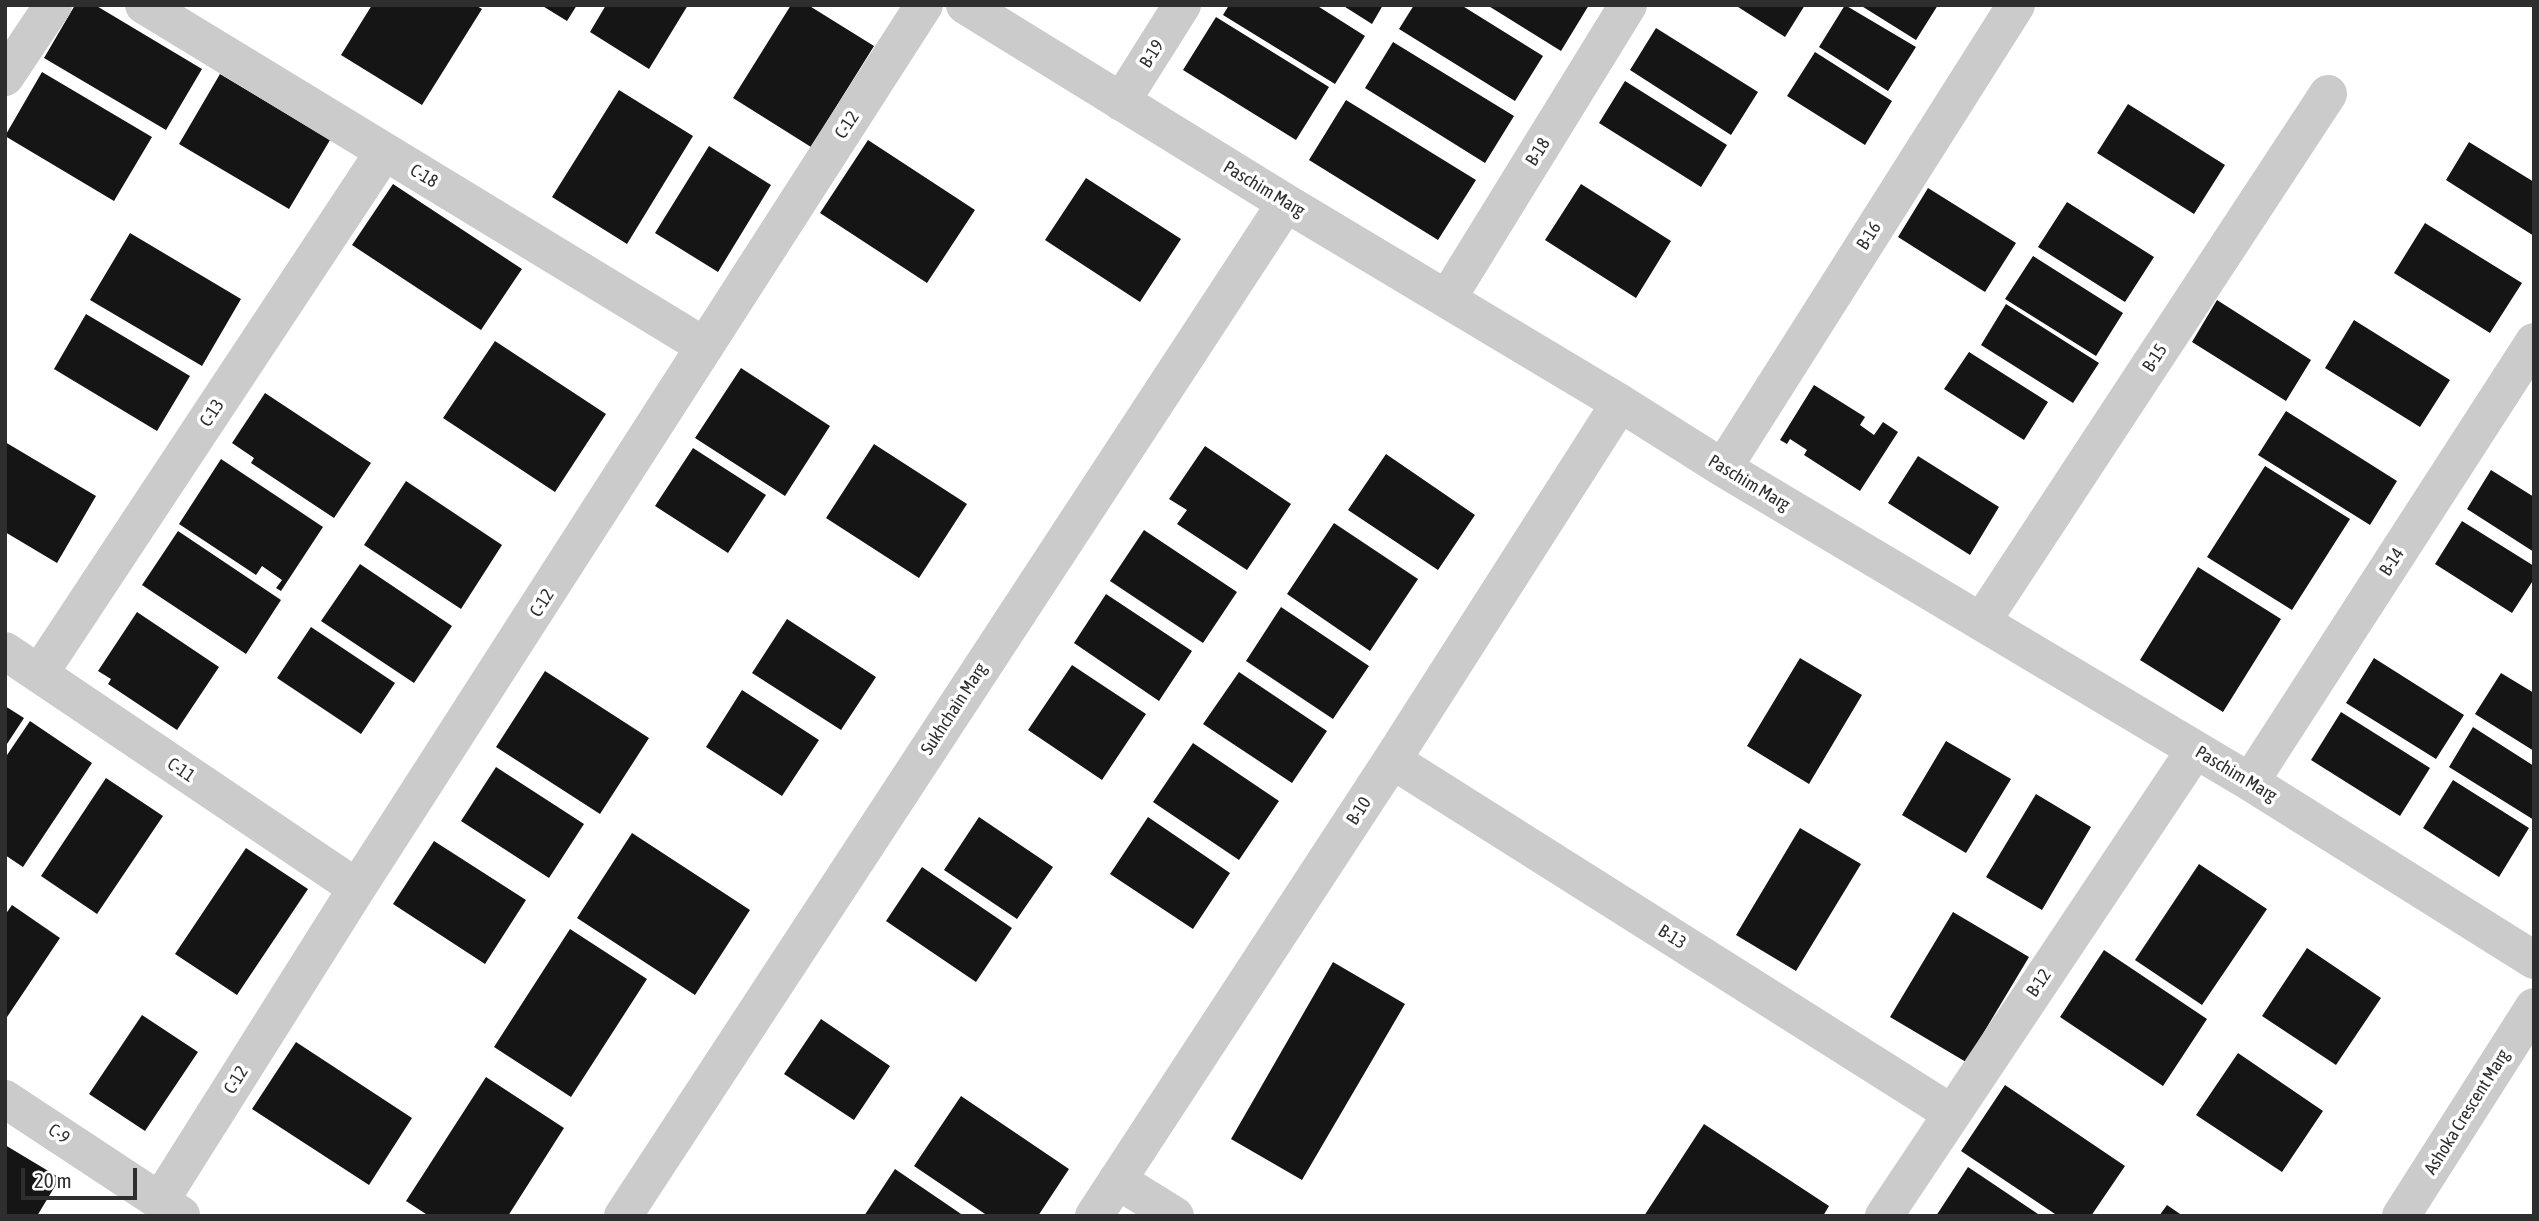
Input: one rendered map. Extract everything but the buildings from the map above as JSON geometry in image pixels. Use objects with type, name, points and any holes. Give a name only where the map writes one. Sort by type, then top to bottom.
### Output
[{"type":"street","points":[[5,77],[53,5]]},
{"type":"street","name":"C-18","points":[[144,5],[704,346]]},
{"type":"street","name":"C-12","points":[[171,1208],[357,888],[924,5]]},
{"type":"street","name":"Paschim Marg","points":[[965,5],[1723,468],[2250,782],[2534,960]]},
{"type":"street","name":"B-19","points":[[1121,102],[1182,5]]},
{"type":"street","name":"B-18","points":[[1447,299],[1628,5]]},
{"type":"street","name":"B-16","points":[[1723,468],[2016,5]]},
{"type":"street","name":"B-15","points":[[1982,621],[2329,94]]},
{"type":"street","name":"C-13","points":[[39,674],[384,152]]},
{"type":"street","name":"Sukhchain Marg","points":[[623,1216],[1286,203]]},
{"type":"street","name":"B-14","points":[[2250,782],[2534,342]]},
{"type":"street","name":"B-10","points":[[1094,1216],[1392,760],[1620,403]]},
{"type":"street","name":"C-11","points":[[5,651],[357,888]]},
{"type":"street","name":"B-12","points":[[1884,1216],[2195,750]]},
{"type":"street","name":"B-13","points":[[1392,760],[1951,1113]]},
{"type":"street","name":"Ashoka Crescent Marg","points":[[2401,1216],[2534,1007]]},
{"type":"street","name":"C-9","points":[[5,1099],[171,1208]]},
{"type":"street","points":[[1116,1180],[1175,1216]]}]
